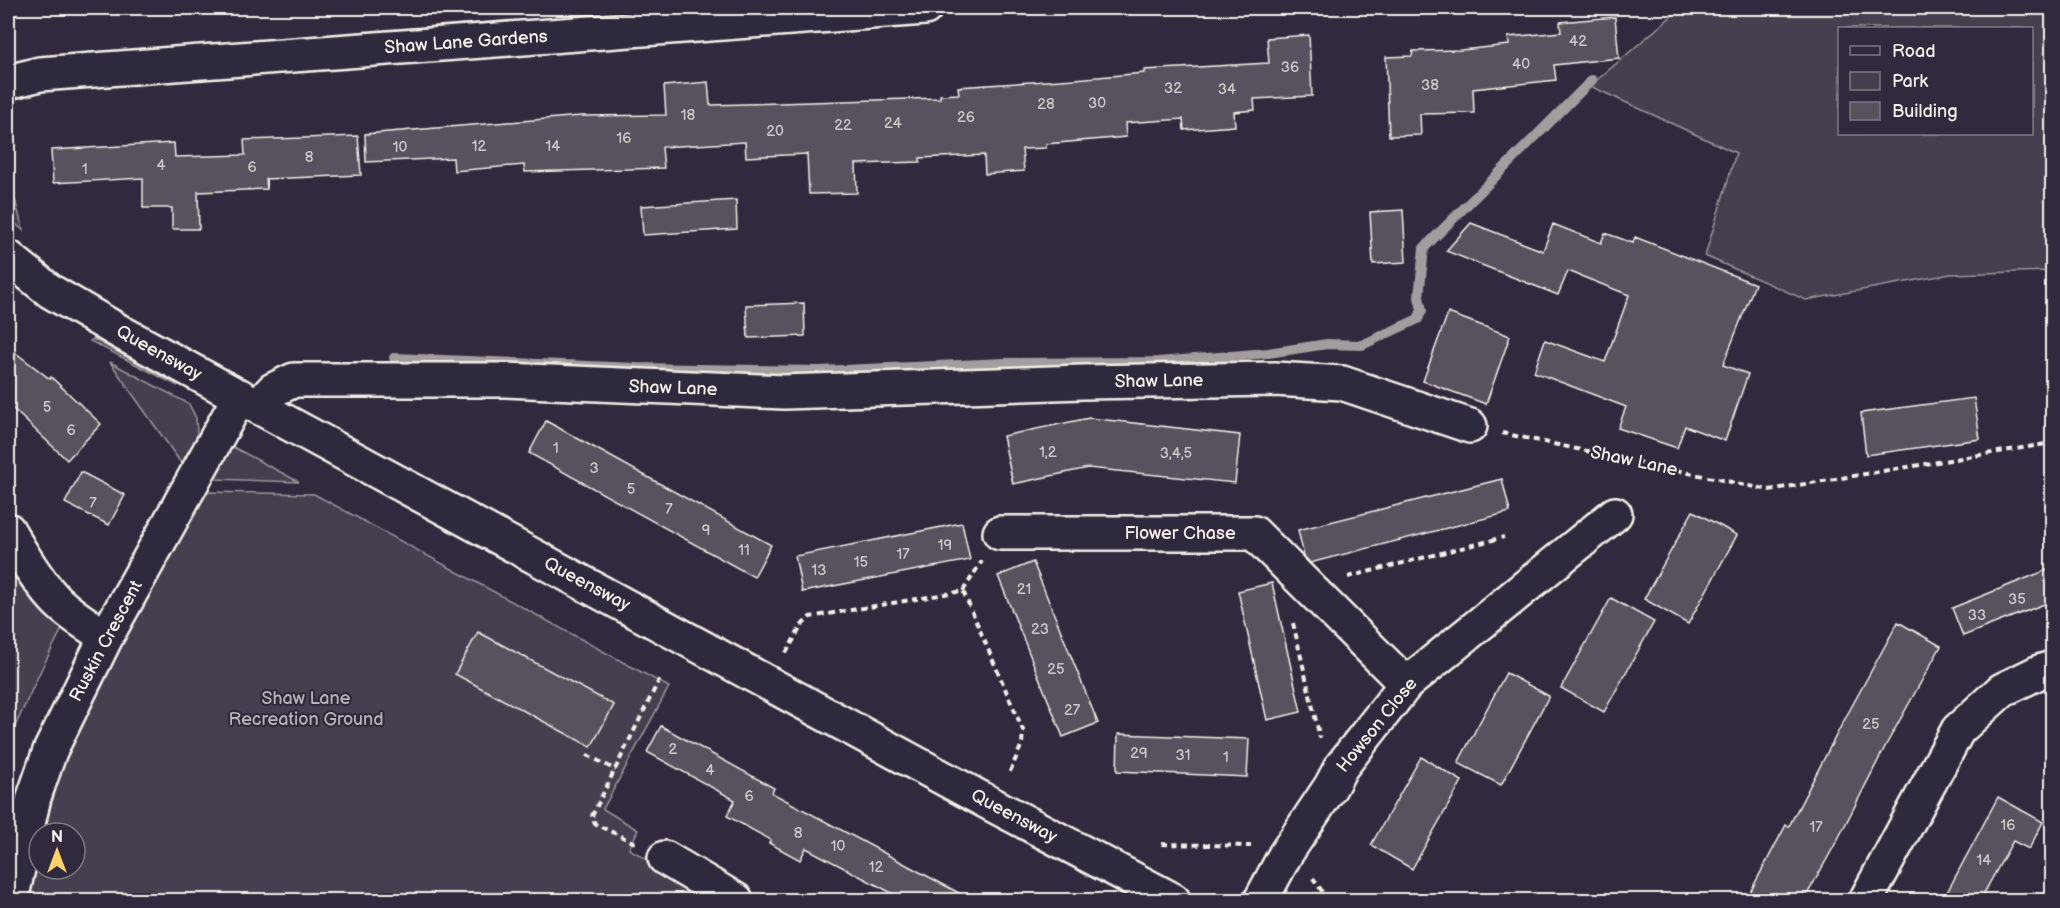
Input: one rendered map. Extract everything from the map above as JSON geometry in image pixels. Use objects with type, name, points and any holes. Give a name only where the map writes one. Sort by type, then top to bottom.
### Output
[{"type":"street","name":"Shaw Lane Gardens","points":[[8,82],[40,74],[925,8]]},
{"type":"street","name":"Queensway","points":[[8,257],[50,291],[122,333],[993,805],[1173,900]]},
{"type":"street","name":"Shaw Lane","points":[[249,401],[294,380],[505,380],[784,392],[1083,382],[1275,379],[1342,383],[1470,426]]},
{"type":"street","name":"Ruskin Crescent","points":[[11,900],[34,797],[50,751],[106,637],[249,401]]},
{"type":"street","name":"Howson Close","points":[[1262,900],[1286,855],[1341,767],[1406,684],[1615,514]]},
{"type":"street","points":[[8,530],[24,560],[53,598],[106,637]]},
{"type":"street","name":"Flower Chase","points":[[1000,533],[1254,533],[1406,684]]},
{"type":"street","points":[[1866,900],[1958,730],[2002,690],[2052,668]]},
{"type":"street","points":[[665,858],[736,900]]},
{"type":"path","name":"Shaw Lane","points":[[1470,426],[1768,490],[2052,443]]},
{"type":"path","points":[[1331,786],[1289,605],[1308,587],[1504,537]]},
{"type":"path","points":[[772,684],[802,625],[810,617],[963,591],[1023,730],[1022,744],[993,805]]},
{"type":"path","points":[[661,676],[592,816],[595,824],[665,858]]},
{"type":"path","points":[[587,755],[616,770]]},
{"type":"path","points":[[1162,844],[1256,846]]},
{"type":"path","points":[[1311,875],[1328,900]]},
{"type":"green space","points":[[1681,8],[2052,8],[2052,271],[1951,274],[1806,300],[1705,256],[1736,153],[1590,86]]},
{"type":"green space","points":[[8,172],[23,230],[8,218]]},
{"type":"green space","points":[[93,339],[175,383],[178,386],[90,341]]},
{"type":"green space","points":[[110,362],[189,404],[196,418],[197,434],[196,443],[185,464],[181,463]]},
{"type":"green space","points":[[233,447],[299,482],[215,479],[210,476],[225,454]]},
{"type":"green space","name":"Shaw Lane Recreation Ground","points":[[204,492],[314,494],[669,687],[603,809],[638,830],[629,849],[694,886],[710,900],[27,900],[32,881],[87,881],[87,821],[46,821],[69,743],[108,665]]},
{"type":"green space","points":[[8,551],[29,594],[43,612],[64,625],[8,742]]},
{"type":"building","points":[[1615,17],[1619,58],[1554,65],[1556,80],[1473,89],[1474,113],[1420,114],[1421,135],[1389,136],[1386,57],[1412,56],[1413,51],[1461,50],[1509,45],[1508,37],[1561,32],[1560,22]]},
{"type":"building","points":[[1309,35],[1312,96],[1254,99],[1255,110],[1234,112],[1235,126],[1184,130],[1183,119],[1125,123],[1126,137],[1046,144],[1046,148],[1022,149],[1024,171],[985,174],[984,155],[920,158],[920,162],[856,164],[857,193],[809,194],[807,154],[746,157],[745,142],[662,147],[664,168],[525,172],[524,165],[454,171],[453,158],[366,162],[365,134],[581,116],[666,115],[664,86],[708,82],[710,105],[940,98],[940,95],[959,94],[958,87],[1144,73],[1144,70],[1269,63],[1267,38]]},
{"type":"building","points":[[358,136],[361,175],[266,179],[267,189],[198,192],[199,229],[172,229],[172,208],[143,208],[143,178],[53,183],[51,150],[174,143],[175,157],[245,155],[244,140]]},
{"type":"building","points":[[736,200],[737,229],[643,235],[641,206]]},
{"type":"building","points":[[1403,210],[1406,262],[1373,264],[1370,212]]},
{"type":"building","points":[[1471,223],[1543,251],[1553,224],[1601,243],[1605,233],[1633,243],[1635,237],[1755,284],[1723,365],[1748,374],[1725,441],[1685,426],[1677,448],[1618,428],[1626,407],[1534,372],[1545,340],[1605,362],[1629,295],[1568,271],[1558,295],[1446,251]]},
{"type":"building","points":[[804,303],[805,336],[748,338],[746,305]]},
{"type":"building","points":[[1448,313],[1510,336],[1486,404],[1423,381]]},
{"type":"building","points":[[8,347],[50,379],[51,377],[101,424],[67,460],[8,404]]},
{"type":"building","points":[[1974,398],[1980,439],[1866,455],[1861,413]]},
{"type":"building","points":[[1089,418],[1240,435],[1235,483],[1088,468],[1013,484],[1003,436]]},
{"type":"building","points":[[546,421],[771,545],[754,577],[529,453]]},
{"type":"building","points":[[81,472],[125,495],[109,525],[65,503]]},
{"type":"building","points":[[1502,479],[1510,512],[1310,563],[1304,556],[1298,530]]},
{"type":"building","points":[[1693,511],[1737,535],[1688,624],[1644,599]]},
{"type":"building","points":[[962,523],[970,560],[802,592],[795,556]]},
{"type":"building","points":[[1033,562],[1098,723],[1063,737],[998,576]]},
{"type":"building","points":[[2052,568],[2052,601],[1963,636],[1952,608]]},
{"type":"building","points":[[1272,583],[1301,712],[1267,720],[1238,591]]},
{"type":"building","points":[[1611,598],[1654,622],[1604,712],[1561,688]]},
{"type":"building","points":[[1898,622],[1941,646],[1886,745],[1838,839],[1804,900],[1746,900],[1786,825],[1789,826]]},
{"type":"building","points":[[478,632],[614,705],[591,747],[455,674]]},
{"type":"building","points":[[1506,673],[1549,696],[1501,785],[1458,763]]},
{"type":"building","points":[[661,726],[774,788],[772,793],[972,900],[905,900],[806,848],[800,860],[769,843],[771,840],[727,816],[735,800],[647,752]]},
{"type":"building","points":[[1118,734],[1249,739],[1247,777],[1117,771]]},
{"type":"building","points":[[1421,757],[1462,781],[1412,869],[1371,845]]},
{"type":"building","points":[[1998,797],[2043,822],[2029,849],[2013,841],[1980,900],[1943,900]]},
{"type":"waterway","points":[[394,358],[637,368],[820,371],[1005,363],[1158,362],[1268,353],[1327,344],[1362,345],[1418,319],[1422,310],[1419,297],[1424,248],[1592,80]]}]
